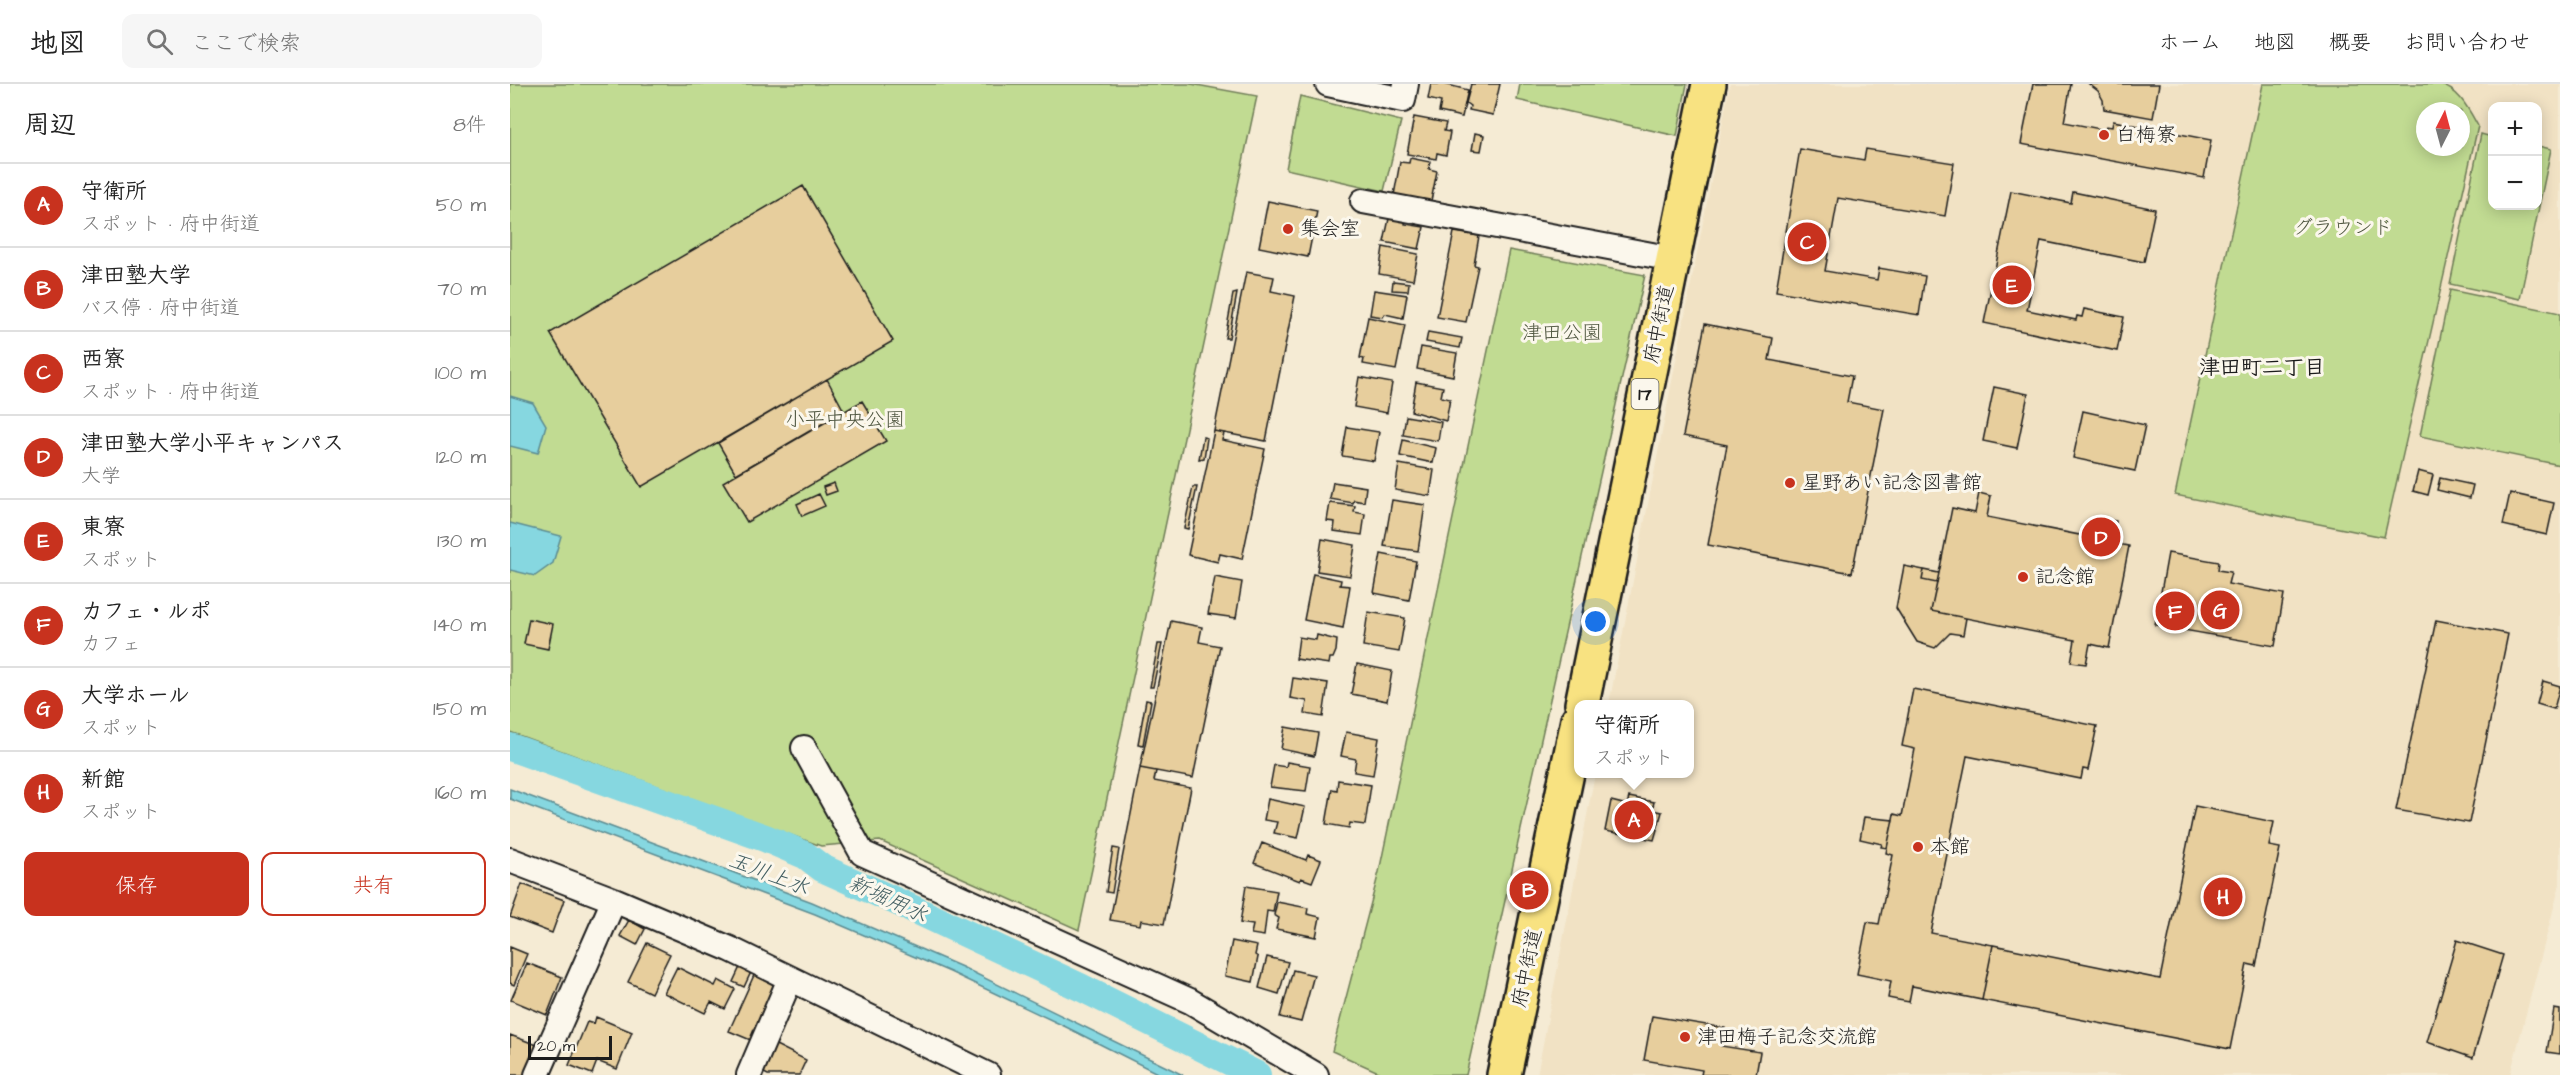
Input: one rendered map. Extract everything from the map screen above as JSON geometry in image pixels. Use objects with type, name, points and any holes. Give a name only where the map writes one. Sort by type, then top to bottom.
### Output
[{"type":"main road","name":"府中街道","points":[[1583,700],[1709,84]]},
{"type":"main road","name":"府中街道","points":[[1504,1075],[1574,739]]},
{"type":"street","points":[[1328,84],[1403,100],[1406,84]]},
{"type":"street","points":[[1363,201],[1672,259]]},
{"type":"street","points":[[804,748],[862,853],[1190,1001],[1316,1075]]},
{"type":"street","points":[[510,860],[614,900],[730,949],[988,1075]]},
{"type":"street","points":[[537,1075],[614,900]]},
{"type":"street","points":[[749,1075],[790,979]]},
{"type":"shaded area","points":[[1730,84],[2560,84],[2560,884],[2510,1075],[1537,1075],[1594,778],[1694,778],[1694,700],[1610,700]]},
{"type":"green space","name":"小平中央公園","points":[[510,84],[1191,84],[1257,96],[1079,930],[880,841],[821,846],[510,732]]},
{"type":"green space","points":[[1520,84],[1687,84],[1677,136],[1517,100]]},
{"type":"green space","name":"グラウンド","points":[[2263,84],[2438,84],[2452,90],[2463,102],[2416,102],[2416,156],[2470,156],[2470,113],[2478,126],[2384,537],[2175,495]]},
{"type":"green space","points":[[1300,96],[1401,121],[1384,191],[1286,169]]},
{"type":"green space","points":[[2481,134],[2488,136],[2488,210],[2538,210],[2520,299],[2450,284]]},
{"type":"green space","points":[[2542,147],[2551,149],[2542,193]]},
{"type":"green space","name":"津田公園","points":[[1509,250],[1645,275],[1466,1075],[1385,1075],[1332,1051],[1379,872]]},
{"type":"green space","points":[[2450,290],[2560,313],[2560,465],[2420,436]]},
{"type":"water","points":[[510,396],[533,403],[546,425],[538,453],[510,446]]},
{"type":"water","points":[[510,523],[561,536],[553,563],[535,576],[510,570]]},
{"type":"water","points":[[510,789],[812,902],[962,967],[1183,1075],[1161,1075],[950,972],[815,914],[510,799]]},
{"type":"building","points":[[1431,84],[1444,84],[1468,90],[1462,117],[1439,112],[1441,102],[1428,99]]},
{"type":"building","points":[[1471,84],[1500,84],[1493,115],[1469,110],[1470,106],[1466,103]]},
{"type":"building","name":"白梅寮","points":[[2033,84],[2071,84],[2064,122],[2105,130],[2106,126],[2112,127],[2113,121],[2211,140],[2204,178],[2021,144]]},
{"type":"building","name":"白梅寮","points":[[2089,84],[2159,84],[2153,118],[2104,109],[2103,100],[2098,91]]},
{"type":"building","points":[[1414,117],[1446,123],[1444,131],[1450,132],[1446,155],[1437,153],[1436,159],[1407,154]]},
{"type":"building","points":[[1475,133],[1484,135],[1481,151],[1472,150]]},
{"type":"building","points":[[1800,149],[1864,160],[1866,149],[1954,163],[1945,216],[1838,198],[1825,271],[1877,280],[1879,268],[1925,276],[1919,315],[1776,291]]},
{"type":"building","points":[[1410,158],[1430,162],[1429,169],[1437,171],[1431,201],[1394,195],[1400,162],[1409,163]]},
{"type":"building","points":[[803,186],[893,341],[641,487],[550,333]]},
{"type":"building","points":[[2011,191],[2071,203],[2073,192],[2155,209],[2144,262],[2041,241],[2027,310],[2076,320],[2077,316],[2082,317],[2084,309],[2124,317],[2117,351],[1984,323]]},
{"type":"building","name":"集会室","points":[[1268,201],[1317,211],[1308,257],[1259,247]]},
{"type":"building","points":[[1390,214],[1406,218],[1405,224],[1424,227],[1419,249],[1384,242]]},
{"type":"building","points":[[1454,232],[1479,236],[1474,265],[1478,266],[1466,322],[1437,317]]},
{"type":"building","points":[[1383,247],[1418,254],[1413,280],[1379,274]]},
{"type":"building","points":[[1246,272],[1274,277],[1271,291],[1295,296],[1266,441],[1214,431]]},
{"type":"building","points":[[1393,281],[1409,283],[1408,291],[1392,290]]},
{"type":"building","points":[[1374,290],[1407,295],[1403,318],[1385,314],[1383,317],[1370,315]]},
{"type":"building","points":[[1237,293],[1229,338],[1225,338],[1233,294]]},
{"type":"building","points":[[1368,317],[1405,325],[1396,370],[1363,364],[1364,359],[1360,358]]},
{"type":"building","points":[[1705,324],[1773,338],[1769,360],[1852,376],[1847,402],[1884,409],[1852,573],[1708,545],[1727,445],[1683,436]]},
{"type":"building","points":[[1428,332],[1462,338],[1460,348],[1426,342]]},
{"type":"building","points":[[1421,347],[1457,353],[1453,376],[1417,369]]},
{"type":"building","points":[[1359,377],[1392,383],[1387,413],[1354,407]]},
{"type":"building","points":[[827,379],[844,411],[736,474],[718,443]]},
{"type":"building","points":[[1416,382],[1443,387],[1441,397],[1450,399],[1446,421],[1411,411]]},
{"type":"building","points":[[1994,387],[2028,394],[2017,448],[1983,441]]},
{"type":"building","points":[[862,401],[886,441],[747,522],[723,482]]},
{"type":"building","points":[[2083,411],[2145,425],[2135,471],[2073,458]]},
{"type":"building","points":[[1406,416],[1441,422],[1438,441],[1403,435]]},
{"type":"building","points":[[1347,427],[1379,432],[1374,461],[1342,456]]},
{"type":"building","points":[[1214,431],[1224,433],[1222,440],[1265,449],[1242,559],[1220,554],[1218,562],[1188,555]]},
{"type":"building","points":[[1203,437],[1207,438],[1204,458],[1199,459]]},
{"type":"building","points":[[1403,440],[1436,448],[1433,463],[1400,456]]},
{"type":"building","points":[[1399,464],[1434,470],[1430,496],[1395,490]]},
{"type":"building","points":[[2418,471],[2433,475],[2428,495],[2413,491]]},
{"type":"building","points":[[2440,478],[2473,485],[2470,498],[2437,490]]},
{"type":"building","points":[[1333,482],[1366,487],[1364,502],[1354,500],[1353,503],[1330,499]]},
{"type":"building","points":[[834,483],[837,491],[826,495],[823,487]]},
{"type":"building","points":[[1193,487],[1197,487],[1188,529],[1184,528]]},
{"type":"building","name":"記念館","points":[[1979,493],[1991,496],[1987,517],[2095,538],[2099,518],[2116,521],[2112,543],[2129,546],[2109,648],[2090,644],[2086,664],[2071,662],[2075,640],[1931,611],[1937,583],[1922,580],[1924,570],[1939,573],[1952,508],[1975,513]]},
{"type":"building","points":[[2510,493],[2554,503],[2547,535],[2503,525]]},
{"type":"building","points":[[819,494],[825,506],[802,516],[797,504]]},
{"type":"building","points":[[1392,500],[1425,505],[1418,551],[1384,546]]},
{"type":"building","points":[[1330,503],[1355,506],[1354,512],[1365,514],[1362,535],[1334,531],[1335,522],[1327,521]]},
{"type":"building","points":[[1322,539],[1355,545],[1350,576],[1317,571]]},
{"type":"building","points":[[2168,553],[2219,562],[2218,570],[2231,572],[2228,584],[2284,594],[2275,646],[2155,625]]},
{"type":"building","points":[[1381,554],[1416,561],[1409,600],[1374,593]]},
{"type":"building","points":[[1904,566],[1939,573],[1931,611],[1966,618],[1963,635],[1950,633],[1935,648],[1917,642],[1896,608]]},
{"type":"building","points":[[1313,574],[1341,580],[1340,585],[1350,586],[1343,628],[1304,620]]},
{"type":"building","points":[[1215,577],[1242,582],[1236,618],[1208,614]]},
{"type":"building","points":[[1368,612],[1405,618],[1399,652],[1363,646]]},
{"type":"building","points":[[529,619],[553,624],[548,649],[524,644]]},
{"type":"building","points":[[2436,620],[2508,634],[2469,823],[2396,810]]},
{"type":"building","points":[[1171,621],[1202,627],[1199,642],[1220,646],[1193,778],[1140,768]]},
{"type":"building","points":[[1317,635],[1337,640],[1336,651],[1333,658],[1330,658],[1329,664],[1296,659],[1299,637],[1316,640]]},
{"type":"building","points":[[1158,644],[1162,644],[1153,687],[1150,687]]},
{"type":"building","points":[[1357,664],[1392,671],[1387,701],[1351,694]]},
{"type":"building","points":[[1293,678],[1328,683],[1323,717],[1305,714],[1307,701],[1290,698]]},
{"type":"building","points":[[2543,681],[2560,686],[2554,709],[2537,704]]},
{"type":"building","name":"本館","points":[[1913,689],[2097,726],[2088,770],[2083,769],[2081,779],[1967,756],[1931,933],[1993,945],[1982,1000],[1912,986],[1909,1002],[1888,998],[1891,981],[1857,974],[1867,922],[1879,924],[1893,855],[1886,853],[1894,814],[1902,816],[1915,749],[1902,746]]},
{"type":"building","points":[[1146,700],[1151,701],[1143,745],[1138,744]]},
{"type":"building","points":[[1285,727],[1318,733],[1314,756],[1281,749]]},
{"type":"building","points":[[1346,732],[1379,738],[1373,775],[1354,772],[1356,759],[1341,756]]},
{"type":"building","points":[[1287,762],[1310,766],[1306,791],[1270,787],[1274,765],[1286,767]]},
{"type":"building","points":[[1140,768],[1156,771],[1154,781],[1191,788],[1164,924],[1141,920],[1140,925],[1110,920]]},
{"type":"building","points":[[1338,780],[1371,785],[1365,825],[1350,823],[1349,828],[1326,824],[1332,789],[1337,790]]},
{"type":"building","points":[[1629,797],[1654,802],[1652,810],[1662,812],[1654,840],[1605,831],[1611,801],[1627,805]]},
{"type":"building","points":[[1268,799],[1305,807],[1298,838],[1274,833],[1277,822],[1264,820]]},
{"type":"building","points":[[2195,806],[2274,822],[2269,846],[2280,848],[2256,966],[2247,964],[2230,1049],[1982,1000],[1993,945],[2160,979]]},
{"type":"building","points":[[1864,817],[1893,820],[1887,848],[1881,847],[1882,844],[1860,839]]},
{"type":"building","points":[[1262,843],[1306,860],[1308,855],[1321,860],[1312,882],[1301,878],[1300,881],[1254,863]]},
{"type":"building","points":[[1113,848],[1119,849],[1112,893],[1106,892]]},
{"type":"building","points":[[522,884],[564,900],[552,933],[510,917]]},
{"type":"building","points":[[1246,886],[1277,891],[1273,912],[1267,911],[1264,936],[1251,934],[1253,925],[1240,923]]},
{"type":"building","points":[[1277,902],[1308,908],[1307,914],[1320,917],[1316,937],[1276,929],[1279,918],[1274,915]]},
{"type":"building","points":[[629,920],[645,929],[637,945],[620,936]]},
{"type":"building","points":[[2457,940],[2503,955],[2473,1058],[2427,1042]]},
{"type":"building","points":[[1232,941],[1257,946],[1255,955],[1258,957],[1253,982],[1225,976]]},
{"type":"building","points":[[647,943],[670,954],[651,993],[628,982]]},
{"type":"building","points":[[510,947],[527,954],[514,985],[510,983]]},
{"type":"building","points":[[1267,957],[1288,962],[1279,994],[1259,988]]},
{"type":"building","points":[[527,963],[562,977],[547,1015],[511,1000]]},
{"type":"building","points":[[677,967],[715,986],[718,980],[735,989],[725,1009],[711,1002],[705,1013],[664,993]]},
{"type":"building","points":[[740,967],[751,972],[744,987],[733,982]]},
{"type":"building","points":[[1293,970],[1314,975],[1301,1022],[1280,1017]]},
{"type":"building","points":[[755,973],[778,983],[753,1041],[729,1031]]},
{"type":"building","points":[[2554,1009],[2560,1010],[2560,1054],[2547,1052]]},
{"type":"building","name":"津田梅子記念交流館","points":[[1652,1016],[1725,1028],[1721,1046],[1760,1052],[1756,1075],[1701,1075],[1702,1070],[1644,1060]]},
{"type":"building","points":[[596,1017],[632,1032],[617,1069],[597,1061],[592,1074],[569,1065],[587,1022],[594,1024]]},
{"type":"building","points":[[510,1035],[537,1045],[525,1075],[510,1075]]},
{"type":"building","points":[[774,1044],[806,1060],[799,1075],[768,1075],[760,1071]]},
{"type":"waterway","name":"新堀用水","points":[[510,747],[765,838],[805,855],[822,868],[1082,988],[1257,1075]]},
{"type":"place","name":"白梅寮","points":[[2104,135]]},
{"type":"place","name":"集会室","points":[[1288,229]]},
{"type":"place","name":"西寮","points":[[1807,242]]},
{"type":"place","name":"東寮","points":[[2012,285]]},
{"type":"place","name":"星野あい記念図書館","points":[[1790,483]]},
{"type":"place","name":"津田塾大学小平キャンパス","points":[[2101,537]]},
{"type":"place","name":"記念館","points":[[2023,577]]},
{"type":"place","name":"大学ホール","points":[[2220,610]]},
{"type":"place","name":"カフェ・ルポ","points":[[2175,611]]},
{"type":"place","name":"守衛所","points":[[1634,820]]},
{"type":"place","name":"本館","points":[[1918,847]]},
{"type":"place","name":"津田塾大学","points":[[1529,890]]},
{"type":"place","name":"新館","points":[[2223,897]]},
{"type":"place","name":"津田梅子記念交流館","points":[[1685,1037]]},
{"type":"district","name":"津田町二丁目","points":[[2262,367]]},
{"type":"water label","name":"玉川上水","points":[[769,874]]}]
